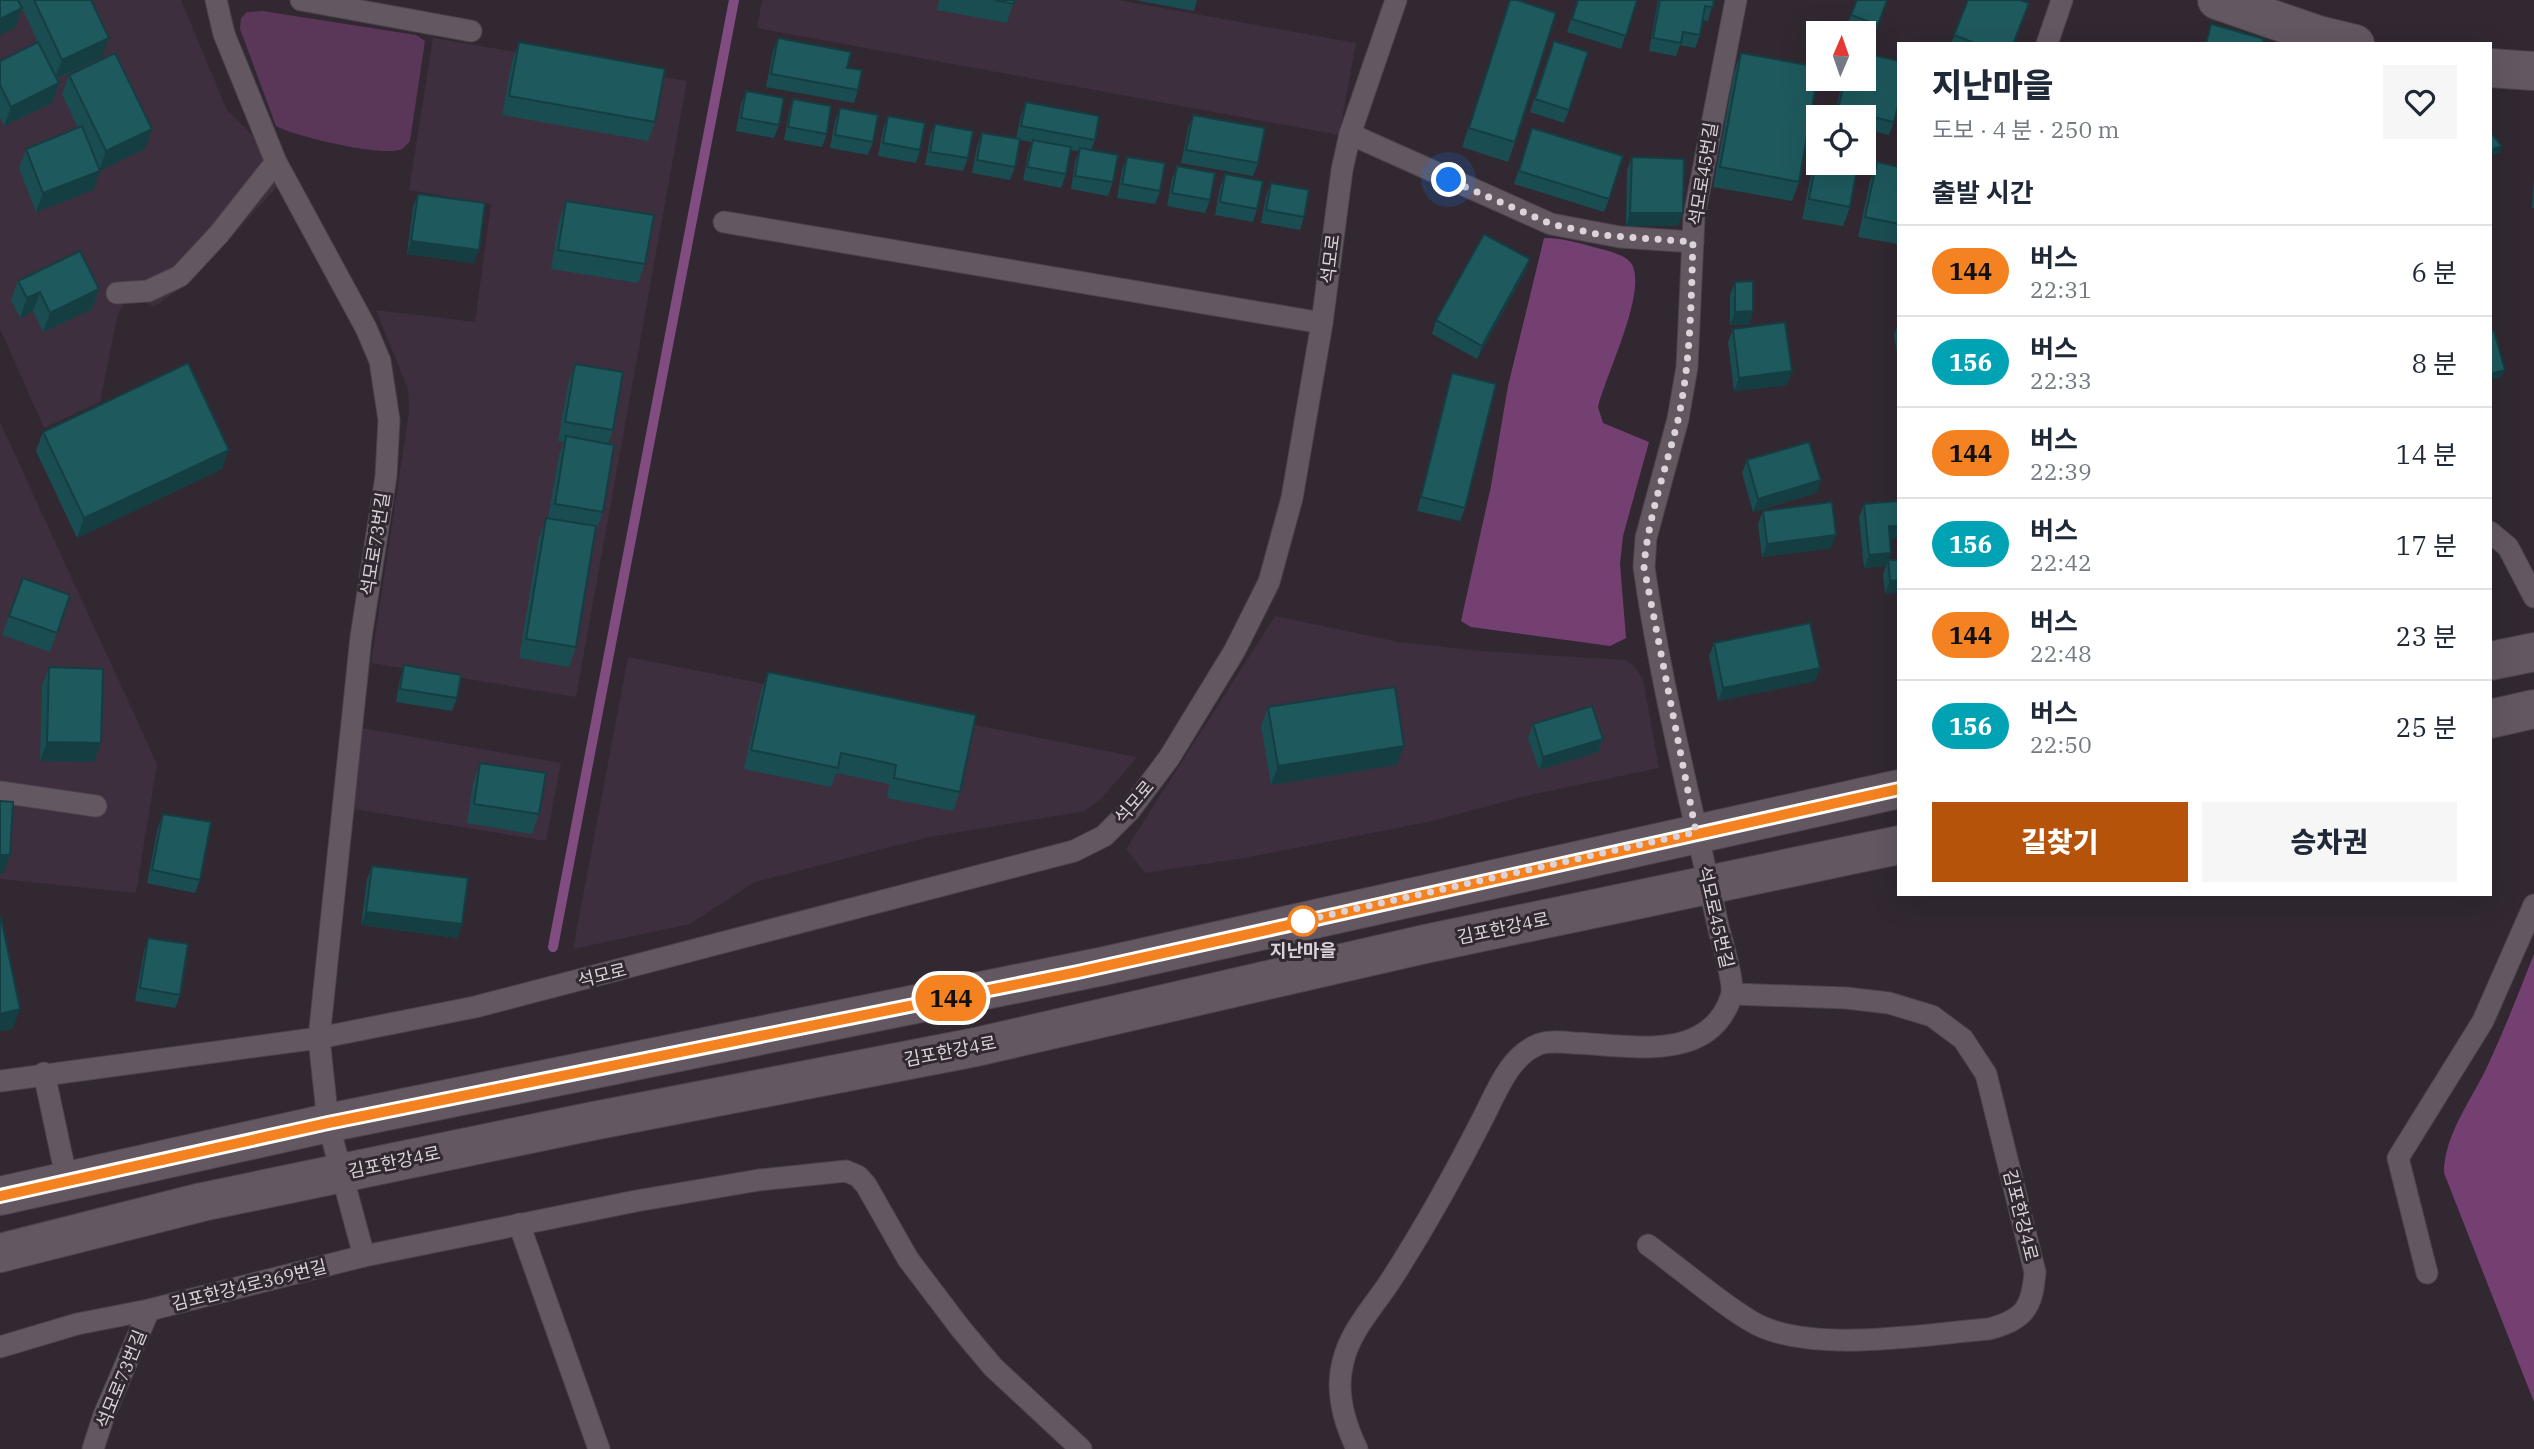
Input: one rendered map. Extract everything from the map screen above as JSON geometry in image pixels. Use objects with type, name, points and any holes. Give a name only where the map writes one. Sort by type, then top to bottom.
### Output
[{"type":"street","points":[[2217,0],[2254,7],[2318,35],[2347,42]]},
{"type":"street","points":[[2492,68],[2534,71]]},
{"type":"street","points":[[2492,661],[2534,652]]},
{"type":"street","points":[[2492,719],[2534,709]]},
{"type":"street","points":[[0,1196],[328,1123],[1091,969],[1696,832],[1897,789]]},
{"type":"street","name":"김포한강4로","points":[[0,1253],[202,1202],[976,1047],[1412,947],[1897,845]]},
{"type":"lane","name":"석모로73번길","points":[[216,0],[224,34],[276,162],[366,328],[380,361],[389,420],[386,476],[361,637],[319,1038],[328,1123]]},
{"type":"lane","points":[[301,0],[471,31]]},
{"type":"lane","name":"석모로","points":[[0,1081],[319,1038],[488,1004],[1074,851],[1104,836],[1130,810],[1169,758],[1235,650],[1269,582],[1292,498],[1322,323],[1342,170],[1350,134],[1396,0]]},
{"type":"lane","name":"석모로45번길","points":[[1733,994],[1696,832],[1644,567],[1646,538],[1678,419],[1688,367],[1693,242],[1700,177],[1736,0]]},
{"type":"lane","points":[[2048,42],[2062,0]]},
{"type":"lane","points":[[1350,134],[1551,224],[1620,237],[1693,242]]},
{"type":"lane","points":[[117,293],[148,290],[180,276],[219,234],[276,162]]},
{"type":"lane","points":[[724,222],[1322,323]]},
{"type":"lane","points":[[2492,534],[2508,547],[2534,597]]},
{"type":"lane","points":[[0,792],[96,806]]},
{"type":"lane","points":[[2427,1273],[2398,1158],[2483,1021],[2534,905]]},
{"type":"lane","points":[[1357,1449],[1342,1408],[1339,1386],[1343,1360],[1354,1334],[1445,1192],[1506,1076],[1520,1057],[1536,1044],[1557,1042],[1652,1046],[1687,1043],[1706,1034],[1721,1022],[1733,994]]},
{"type":"lane","name":"김포한강4로","points":[[1648,1245],[1756,1324],[1793,1337],[1830,1340],[1989,1329],[2014,1322],[2032,1300],[2035,1272],[1986,1074],[1963,1039],[1932,1016],[1889,1003],[1846,998],[1733,994]]},
{"type":"lane","points":[[44,1073],[67,1181]]},
{"type":"lane","points":[[328,1123],[364,1256]]},
{"type":"lane","name":"김포한강4로369번길","points":[[0,1347],[77,1324],[149,1310],[364,1256],[519,1224],[759,1180],[846,1171],[858,1176],[866,1185],[908,1259],[977,1348],[1082,1449]]},
{"type":"lane","points":[[519,1224],[599,1449]]},
{"type":"lane","name":"석모로73번길","points":[[93,1449],[104,1415],[149,1310]]},
{"type":"shaded area","points":[[0,0],[181,0],[227,110],[261,144],[280,184],[187,284],[154,307],[144,301],[124,303],[117,317],[100,402],[44,428],[0,329]]},
{"type":"shaded area","points":[[762,0],[1118,0],[1356,43],[1339,135],[757,28]]},
{"type":"shaded area","points":[[263,11],[416,35],[425,41],[410,141],[402,149],[377,151],[319,140],[276,126],[240,29],[241,18],[247,12]]},
{"type":"shaded area","points":[[433,38],[687,81],[576,697],[371,663],[409,412],[408,389],[376,310],[475,322],[491,204],[409,190]]},
{"type":"shaded area","points":[[1544,238],[1571,241],[1620,255],[1631,263],[1635,275],[1630,312],[1598,407],[1603,423],[1649,442],[1623,536],[1620,564],[1626,638],[1610,646],[1471,627],[1461,621],[1491,486],[1508,386]]},
{"type":"shaded area","points":[[0,422],[157,764],[136,893],[0,879]]},
{"type":"shaded area","points":[[1275,616],[1399,642],[1482,651],[1625,660],[1634,666],[1643,679],[1659,768],[1530,795],[1428,822],[1244,858],[1145,873],[1126,849]]},
{"type":"shaded area","points":[[628,657],[1137,757],[1102,798],[1085,811],[929,837],[755,882],[690,924],[573,949]]},
{"type":"shaded area","points":[[362,728],[561,763],[546,841],[354,809]]},
{"type":"shaded area","points":[[2534,954],[2534,1402],[2444,1173],[2453,1133],[2493,1055]]},
{"type":"building","points":[[0,0],[18,0],[22,8],[0,19]]},
{"type":"building","points":[[34,0],[91,0],[109,38],[62,60]]},
{"type":"building","points":[[994,0],[1014,0],[1014,4]]},
{"type":"building","points":[[1510,0],[1556,13],[1515,142],[1469,128]]},
{"type":"building","points":[[1578,0],[1637,0],[1626,36],[1572,19]]},
{"type":"building","points":[[1660,0],[1714,0],[1713,7],[1705,6],[1700,35],[1683,32],[1681,43],[1653,38]]},
{"type":"building","points":[[1857,0],[1887,0],[1878,25],[1876,21],[1851,15]]},
{"type":"building","points":[[1968,0],[2020,0],[2029,3],[2014,42],[1972,42],[1954,35]]},
{"type":"building","points":[[2211,24],[2264,39],[2263,42],[2206,42]]},
{"type":"building","points":[[778,38],[851,52],[847,68],[862,70],[858,90],[771,74]]},
{"type":"building","points":[[1554,41],[1588,52],[1569,110],[1535,99]]},
{"type":"building","points":[[38,42],[59,83],[11,107],[0,85],[0,61]]},
{"type":"building","points":[[519,42],[665,69],[655,122],[509,96]]},
{"type":"building","points":[[115,53],[152,129],[106,151],[69,75]]},
{"type":"building","points":[[1741,53],[1806,65],[1806,91],[1815,91],[1812,105],[1806,105],[1806,142],[1799,182],[1720,167]]},
{"type":"building","points":[[1876,56],[1897,61],[1897,110],[1894,122],[1876,118],[1876,105],[1839,105],[1842,91],[1876,91]]},
{"type":"building","points":[[746,91],[784,98],[779,125],[741,118]]},
{"type":"building","points":[[793,99],[831,106],[827,134],[788,127]]},
{"type":"building","points":[[1026,102],[1099,116],[1095,140],[1021,126]]},
{"type":"building","points":[[840,108],[878,115],[873,142],[835,135]]},
{"type":"building","points":[[1193,115],[1265,128],[1258,163],[1186,150]]},
{"type":"building","points":[[888,116],[925,123],[920,150],[883,143]]},
{"type":"building","points":[[935,124],[973,131],[968,158],[930,152]]},
{"type":"building","points":[[82,126],[100,171],[43,193],[26,149]]},
{"type":"building","points":[[1532,128],[1623,156],[1609,199],[1519,171]]},
{"type":"building","points":[[982,133],[1020,139],[1015,167],[977,160]]},
{"type":"building","points":[[2492,134],[2502,146],[2492,149]]},
{"type":"building","points":[[1033,140],[1071,147],[1066,174],[1027,167]]},
{"type":"building","points":[[1080,148],[1118,155],[1113,182],[1075,176]]},
{"type":"building","points":[[1127,157],[1165,163],[1160,191],[1122,184]]},
{"type":"building","points":[[1632,157],[1684,159],[1683,213],[1630,213]]},
{"type":"building","points":[[1877,162],[1897,167],[1897,224],[1865,217]]},
{"type":"building","points":[[1177,166],[1215,173],[1210,200],[1172,193]]},
{"type":"building","points":[[1225,174],[1263,181],[1257,209],[1220,202]]},
{"type":"building","points":[[1814,175],[1856,175],[1850,207],[1809,199]]},
{"type":"building","points":[[1271,183],[1309,190],[1304,217],[1266,210]]},
{"type":"building","points":[[418,194],[485,203],[479,250],[411,241]]},
{"type":"building","points":[[566,201],[654,215],[645,264],[558,250]]},
{"type":"building","points":[[1484,234],[1530,259],[1482,346],[1436,320]]},
{"type":"building","points":[[80,251],[99,289],[50,313],[40,292],[27,298],[18,281]]},
{"type":"building","points":[[1753,281],[1753,311],[1735,312],[1735,282]]},
{"type":"building","points":[[1785,322],[1792,371],[1739,378],[1733,329]]},
{"type":"building","points":[[2492,332],[2505,370],[2492,373]]},
{"type":"building","points":[[188,363],[229,450],[84,518],[43,432]]},
{"type":"building","points":[[575,364],[623,372],[613,430],[565,422]]},
{"type":"building","points":[[1452,373],[1496,384],[1465,508],[1421,497]]},
{"type":"building","points":[[566,436],[614,445],[603,512],[555,504]]},
{"type":"building","points":[[1809,442],[1821,480],[1758,499],[1747,460]]},
{"type":"building","points":[[1897,501],[1897,526],[1889,526],[1891,553],[1869,555],[1864,504]]},
{"type":"building","points":[[1832,502],[1836,535],[1767,544],[1763,511]]},
{"type":"building","points":[[546,518],[596,526],[576,647],[526,639]]},
{"type":"building","points":[[1888,560],[1897,560],[1897,580],[1890,581]]},
{"type":"building","points":[[23,578],[70,595],[57,633],[9,616]]},
{"type":"building","points":[[1810,623],[1820,668],[1723,688],[1714,643]]},
{"type":"building","points":[[404,665],[461,675],[457,698],[400,689]]},
{"type":"building","points":[[49,667],[103,669],[101,743],[47,742]]},
{"type":"building","points":[[768,672],[976,715],[960,792],[894,778],[896,765],[841,753],[838,768],[751,750]]},
{"type":"building","points":[[1395,687],[1404,746],[1278,766],[1268,707]]},
{"type":"building","points":[[1592,706],[1603,739],[1543,757],[1533,724]]},
{"type":"building","points":[[480,763],[546,773],[539,814],[474,804]]},
{"type":"building","points":[[0,801],[13,802],[10,855],[0,855]]},
{"type":"building","points":[[163,814],[211,822],[200,880],[152,870]]},
{"type":"building","points":[[372,866],[468,878],[462,924],[366,912]]},
{"type":"building","points":[[0,918],[20,1009],[0,1014]]},
{"type":"building","points":[[148,938],[188,944],[180,995],[140,988]]},
{"type":"waterway","points":[[553,947],[734,0]]},
{"type":"bus line","name":"144","points":[[0,1196],[328,1123],[1078,972],[1696,832],[1897,789]]},
{"type":"place","name":"지난마을","points":[[1303,921]]},
{"type":"route","points":[[1303,921],[1293,923],[1696,832],[1644,567],[1652,510],[1678,419],[1688,367],[1693,242],[1601,235],[1551,224],[1449,180]]}]
